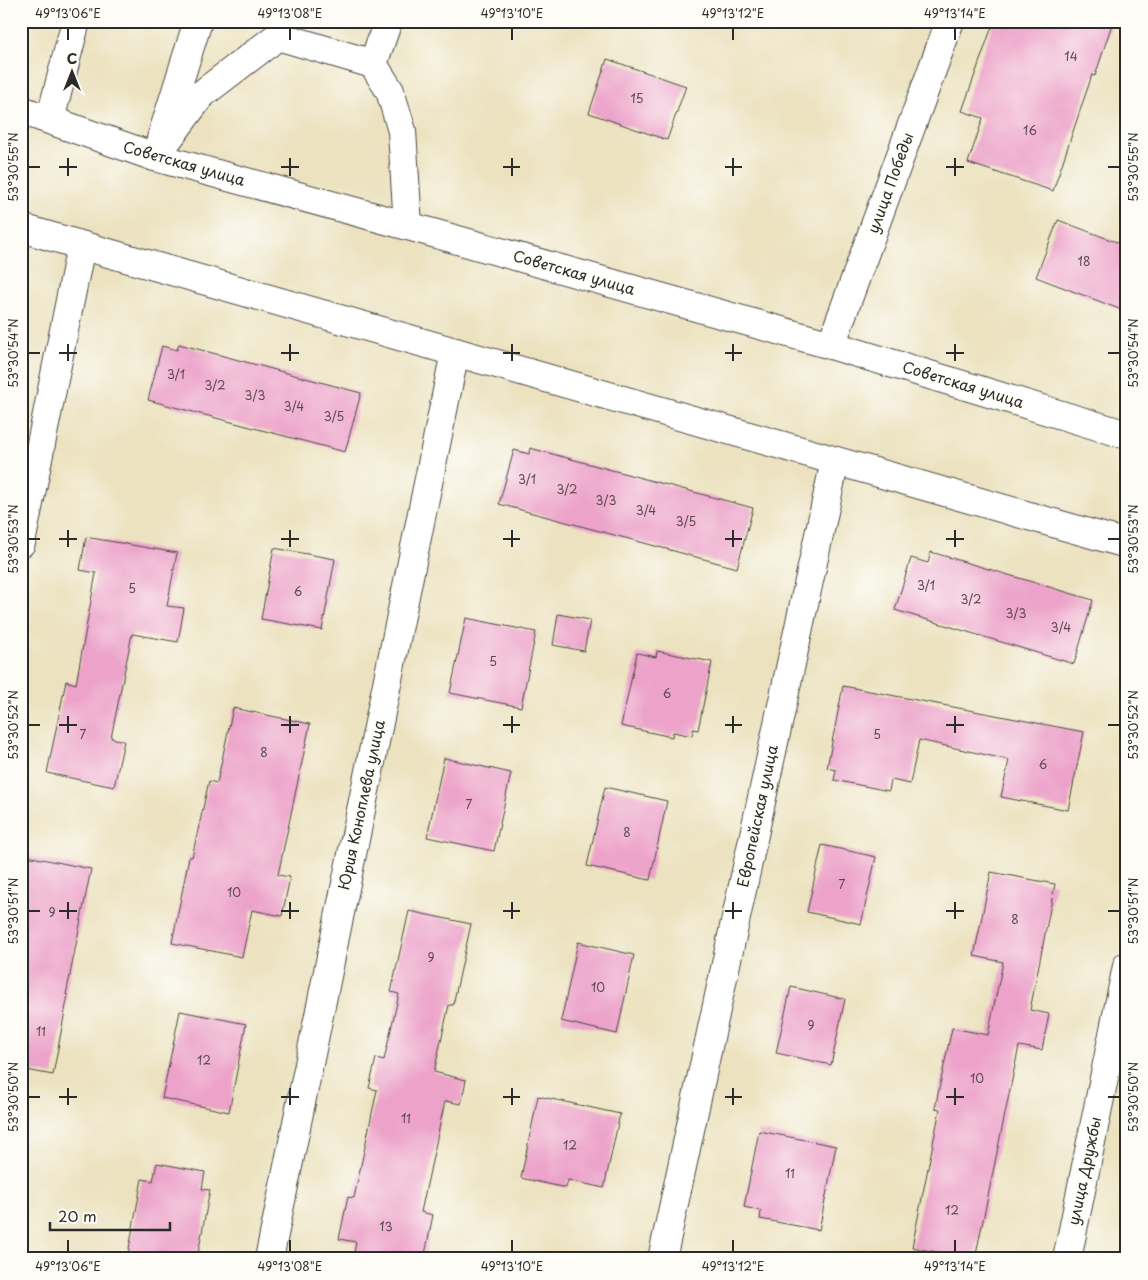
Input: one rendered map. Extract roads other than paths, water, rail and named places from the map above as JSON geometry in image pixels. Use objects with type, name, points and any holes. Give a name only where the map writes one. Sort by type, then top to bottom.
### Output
[{"type":"street","points":[[50,120],[76,21]]},
{"type":"street","points":[[155,157],[198,21]]},
{"type":"street","points":[[373,64],[388,21]]},
{"type":"street","name":"улица Победы","points":[[831,345],[950,21]]},
{"type":"street","points":[[155,157],[202,94],[281,29],[373,64],[390,91],[402,131],[408,226]]},
{"type":"street","name":"Советская улица","points":[[21,110],[155,157],[831,345],[1127,435]]},
{"type":"street","points":[[21,228],[1127,544]]},
{"type":"street","points":[[21,543],[81,246]]},
{"type":"street","name":"Юрия Коноплева улица","points":[[269,1259],[455,352]]},
{"type":"street","name":"Европейская улица","points":[[662,1259],[835,460]]},
{"type":"street","name":"улица Дружбы","points":[[1067,1259],[1127,966]]}]
